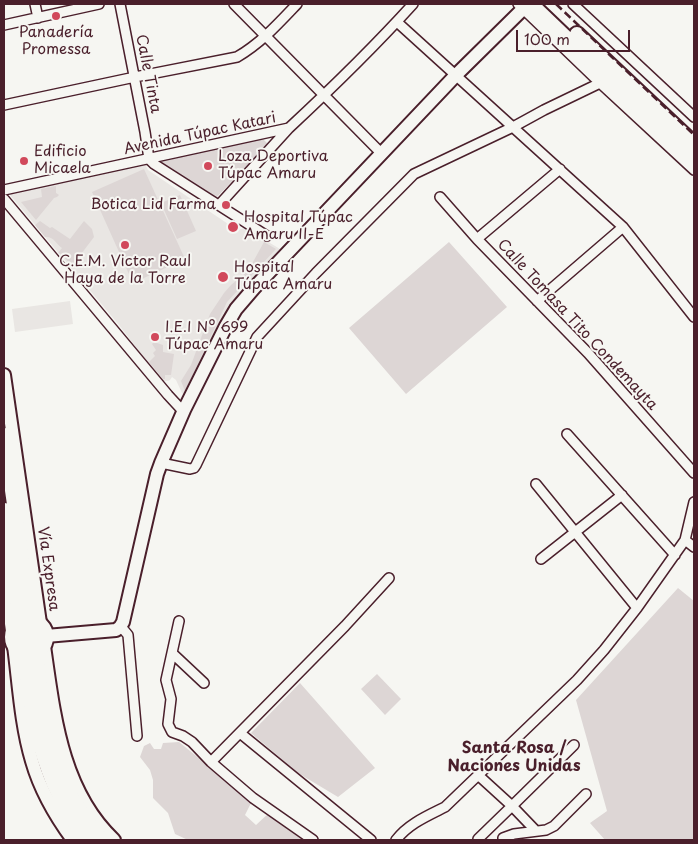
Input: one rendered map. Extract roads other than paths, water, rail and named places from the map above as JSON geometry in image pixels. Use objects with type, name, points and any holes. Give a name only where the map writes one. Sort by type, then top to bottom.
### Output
[{"type":"main road","points":[[26,637],[116,630],[120,627],[123,622],[161,463],[184,410],[236,309],[381,153],[525,5],[544,12],[694,144]]},
{"type":"main road","points":[[544,12],[694,160]]},
{"type":"main road","name":"Vía Expresa","points":[[4,375],[34,723],[52,781],[66,809],[88,840]]},
{"type":"main road","name":"Vía Expresa","points":[[4,435],[26,637],[25,734],[32,762],[43,789],[64,828],[73,840]]},
{"type":"main road","name":"Vía Expresa","points":[[4,510],[26,637],[51,746],[62,778],[78,808],[102,840]]},
{"type":"main road","name":"Vía Expresa","points":[[4,572],[56,719],[71,776],[83,800],[97,821],[114,840]]},
{"type":"street","points":[[35,4],[38,18]]},
{"type":"street","points":[[4,25],[98,4]]},
{"type":"street","name":"Calle Tinta","points":[[120,4],[149,159]]},
{"type":"street","points":[[234,4],[381,153]]},
{"type":"street","points":[[4,105],[237,57],[251,49],[266,36],[297,4]]},
{"type":"street","name":"Avenida Túpac Katari","points":[[4,190],[289,128],[325,95],[413,4]]},
{"type":"street","points":[[573,4],[694,116]]},
{"type":"street","points":[[544,12],[600,83],[694,170]]},
{"type":"street","points":[[397,22],[623,227],[694,318]]},
{"type":"street","points":[[161,463],[190,469],[194,468],[257,336],[414,174],[600,83]]},
{"type":"street","points":[[219,205],[289,128]]},
{"type":"street","points":[[149,159],[267,236]]},
{"type":"street","points":[[477,239],[560,169]]},
{"type":"street","name":"Calle Tomasa Tito Condemayta","points":[[440,197],[477,239],[588,353],[694,473]]},
{"type":"street","points":[[4,198],[169,396],[184,410]]},
{"type":"street","points":[[537,301],[623,227]]},
{"type":"street","points":[[567,434],[675,555]]},
{"type":"street","points":[[536,484],[637,608]]},
{"type":"street","points":[[541,559],[622,495]]},
{"type":"street","points":[[396,840],[412,824],[445,807],[577,680],[604,650],[637,608],[685,540],[691,530],[694,502]]},
{"type":"street","points":[[685,540],[694,547]]},
{"type":"street","points":[[211,762],[345,626],[389,578]]},
{"type":"street","points":[[179,621],[166,680],[171,699],[168,720],[170,729],[172,732],[192,742],[211,762],[253,798],[313,840]]},
{"type":"street","points":[[120,627],[128,635],[136,736]]},
{"type":"street","points":[[172,653],[204,683]]},
{"type":"street","points":[[240,733],[371,840]]},
{"type":"street","points":[[478,839],[574,745]]},
{"type":"street","points":[[478,775],[536,831]]},
{"type":"street","points":[[503,838],[514,834],[546,830],[554,826],[586,794]]},
{"type":"railway","points":[[556,4],[694,135]]},
{"type":"place","name":"Panadería Promessa","points":[[56,16]]},
{"type":"place","name":"Edificio Micaela","points":[[24,161]]},
{"type":"place","name":"Loza Deportiva Túpac Amaru","points":[[208,166]]},
{"type":"place","name":"Botica Lid Farma","points":[[226,205]]},
{"type":"place","name":"Hospital Túpac Amaru II-E","points":[[233,227]]},
{"type":"place","name":"C.E.M. Victor Raul Haya de la Torre","points":[[125,245]]},
{"type":"place","name":"Hospital Túpac Amaru","points":[[223,277]]},
{"type":"place","name":"I.E.I Nº 699 Túpac Amaru","points":[[155,337]]},
{"type":"district","name":"Santa Rosa / Naciones Unidas","points":[[514,758]]}]
